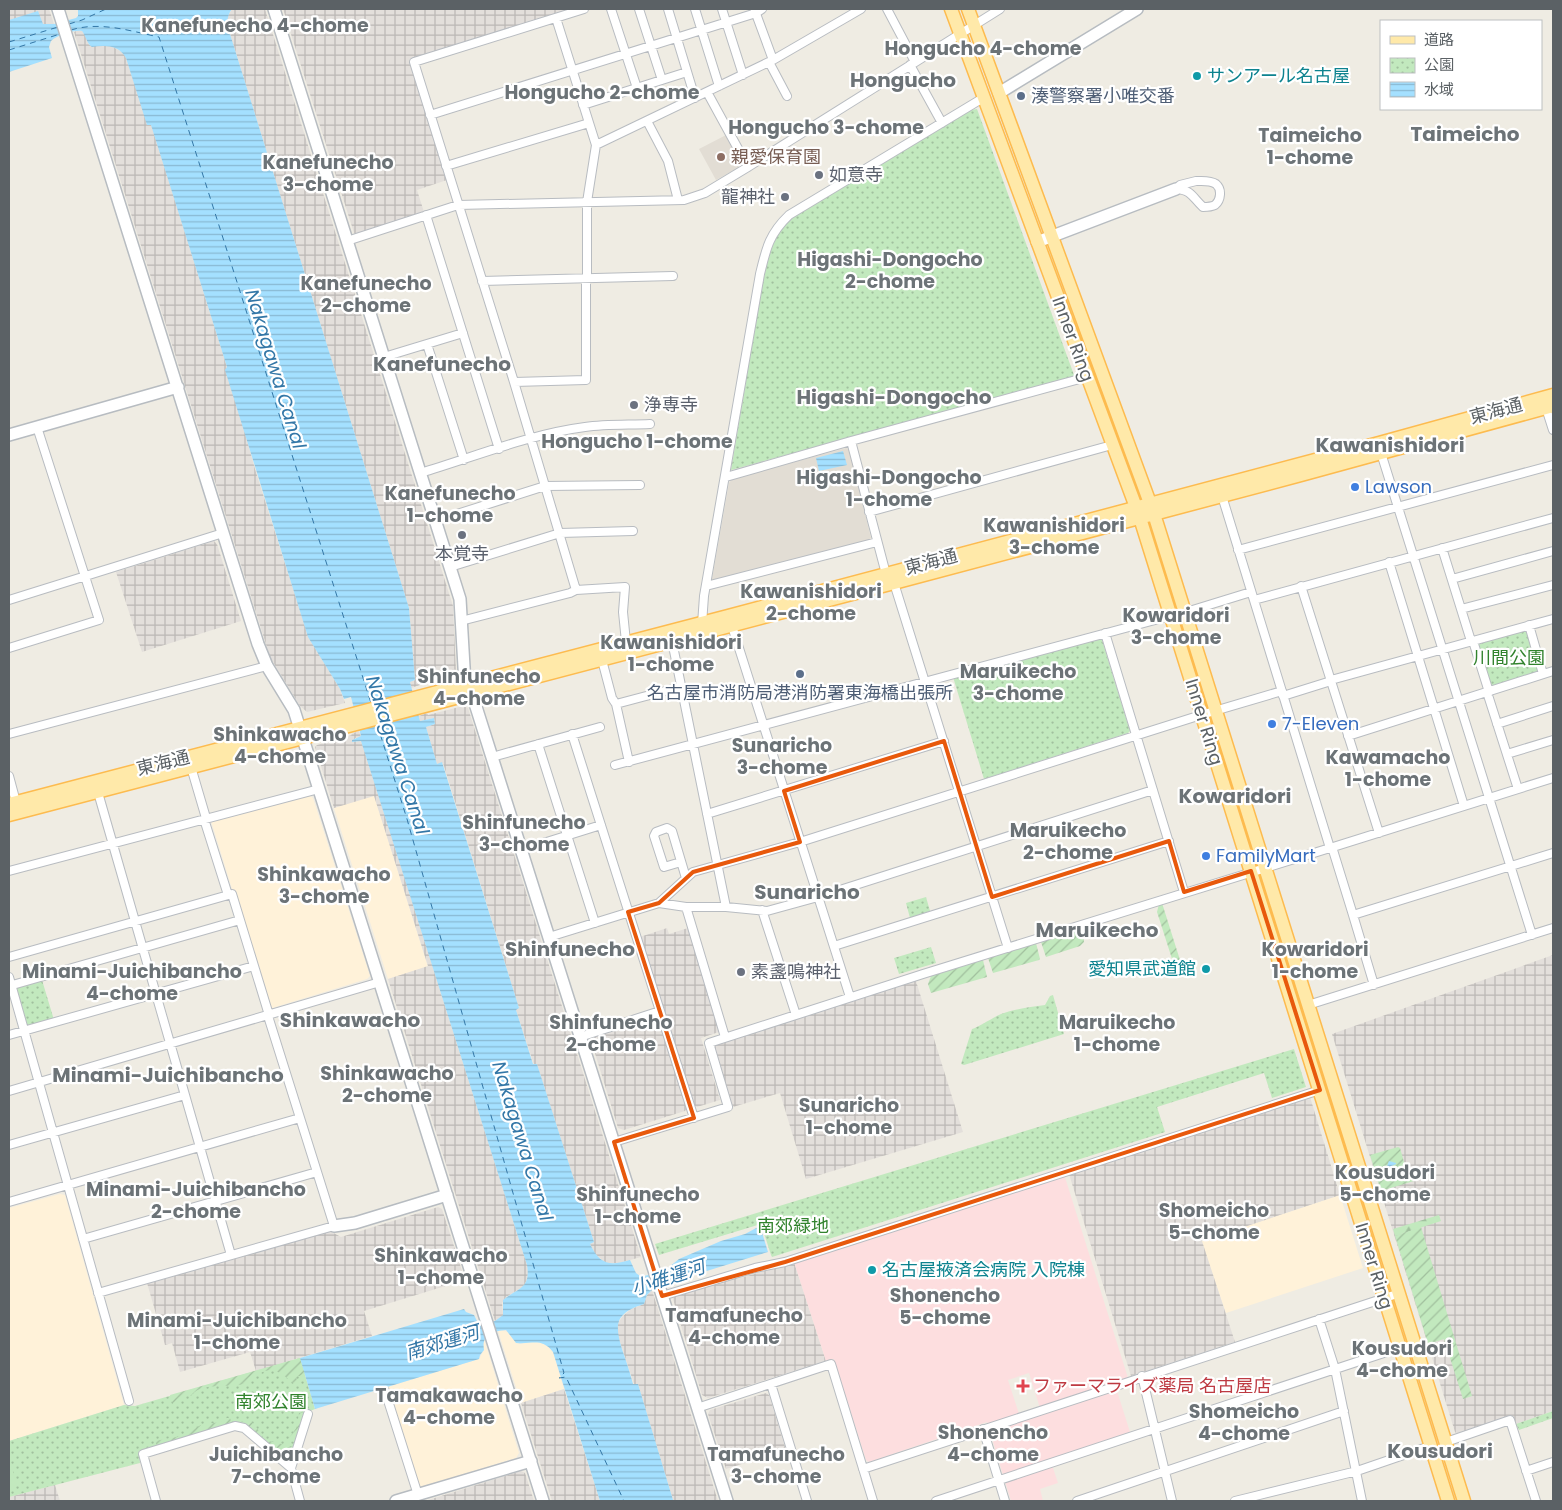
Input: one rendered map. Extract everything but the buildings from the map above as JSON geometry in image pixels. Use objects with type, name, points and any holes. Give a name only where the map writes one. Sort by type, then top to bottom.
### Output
[{"type":"main road","name":"Inner Ring","points":[[951,9],[1138,513],[1448,1501]]},
{"type":"main road","name":"Inner Ring","points":[[968,9],[1152,509],[1186,612],[1464,1501]]},
{"type":"main road","name":"東海通","points":[[468,689],[626,642],[730,621],[1138,513],[1553,395]]},
{"type":"main road","name":"東海通","points":[[1152,509],[1222,496],[1550,407]]},
{"type":"main road","points":[[9,815],[97,786],[191,767],[302,732],[468,689],[602,660],[672,641],[702,628]]},
{"type":"main road","name":"東海通","points":[[12,803],[97,786],[302,732]]},
{"type":"street","points":[[58,9],[258,644],[267,666],[294,710],[302,732],[543,1501]]},
{"type":"street","points":[[274,9],[460,600],[468,689],[492,757],[727,1501]]},
{"type":"street","points":[[576,590],[532,438],[414,62],[584,9]]},
{"type":"street","points":[[611,9],[637,88]]},
{"type":"street","points":[[639,9],[662,80]]},
{"type":"street","points":[[668,9],[695,98]]},
{"type":"street","points":[[695,9],[719,86]]},
{"type":"street","points":[[722,9],[743,75]]},
{"type":"street","points":[[596,145],[771,61],[861,9]]},
{"type":"street","points":[[887,9],[942,123]]},
{"type":"street","points":[[347,241],[458,205],[678,200],[705,193],[1000,9]]},
{"type":"street","points":[[999,93],[1137,9]]},
{"type":"street","points":[[430,115],[702,30],[757,10],[771,61],[787,96]]},
{"type":"street","points":[[514,382],[586,380],[587,202],[596,145],[556,18]]},
{"type":"street","points":[[583,105],[687,72]]},
{"type":"street","points":[[708,92],[748,167]]},
{"type":"street","points":[[702,628],[704,596],[760,274],[771,236],[789,216],[983,98]]},
{"type":"street","points":[[648,121],[668,161],[678,200]]},
{"type":"street","points":[[446,166],[589,123]]},
{"type":"street","points":[[1037,242],[1176,189],[1184,189],[1190,193],[1203,207],[1213,206],[1220,197],[1220,189],[1210,181],[1196,181],[1180,185],[1176,189]]},
{"type":"street","points":[[426,216],[499,449]]},
{"type":"street","points":[[482,281],[673,276]]},
{"type":"street","points":[[384,357],[463,332]]},
{"type":"street","points":[[427,344],[464,460]]},
{"type":"street","points":[[726,477],[1087,377]]},
{"type":"street","points":[[9,435],[178,387]]},
{"type":"street","points":[[1550,407],[1553,430]]},
{"type":"street","points":[[420,474],[532,438],[587,427],[650,424]]},
{"type":"street","points":[[9,648],[99,620],[37,427]]},
{"type":"street","points":[[851,441],[877,542],[925,681],[1008,948]]},
{"type":"street","points":[[869,512],[1112,445]]},
{"type":"street","points":[[1381,453],[1532,935]]},
{"type":"street","points":[[1238,550],[1553,465]]},
{"type":"street","points":[[435,521],[545,486],[640,485]]},
{"type":"street","points":[[1222,496],[1374,985]]},
{"type":"street","points":[[1186,612],[1301,586],[1553,518]]},
{"type":"street","points":[[450,567],[560,533],[633,531]]},
{"type":"street","points":[[9,600],[223,533]]},
{"type":"street","points":[[706,586],[877,542]]},
{"type":"street","points":[[1442,548],[1518,789]]},
{"type":"street","points":[[1452,579],[1553,551]]},
{"type":"street","points":[[1389,562],[1464,806]]},
{"type":"street","points":[[1461,609],[1553,585]]},
{"type":"street","points":[[1301,586],[1379,832]]},
{"type":"street","points":[[461,621],[576,590],[625,587],[623,612],[626,642]]},
{"type":"street","points":[[615,766],[1170,616]]},
{"type":"street","points":[[659,903],[693,872],[800,842],[1201,715],[1553,619]]},
{"type":"street","points":[[730,621],[850,997]]},
{"type":"street","points":[[1529,626],[1543,674]]},
{"type":"street","points":[[1105,633],[1184,892]]},
{"type":"street","points":[[672,641],[726,907]]},
{"type":"street","points":[[602,660],[612,698],[616,704],[629,762]]},
{"type":"street","points":[[9,734],[267,666]]},
{"type":"street","points":[[1348,736],[1553,671]]},
{"type":"street","points":[[616,704],[680,687]]},
{"type":"street","points":[[1497,724],[1553,706]]},
{"type":"street","points":[[492,757],[600,727]]},
{"type":"street","points":[[572,734],[694,1118]]},
{"type":"street","points":[[1507,754],[1553,740]]},
{"type":"street","points":[[707,814],[944,741]]},
{"type":"street","points":[[538,744],[595,923]]},
{"type":"street","points":[[191,767],[228,895]]},
{"type":"street","points":[[9,776],[12,803]]},
{"type":"street","points":[[614,1142],[728,1107],[709,1043],[1184,892],[1553,778]]},
{"type":"street","points":[[97,786],[231,1255]]},
{"type":"street","points":[[9,871],[320,789]]},
{"type":"street","points":[[549,937],[659,903],[686,907],[726,907],[767,911],[818,897],[1153,790]]},
{"type":"street","points":[[521,850],[601,825]]},
{"type":"street","points":[[681,862],[664,867],[654,836],[656,832],[666,828],[672,831],[686,878]]},
{"type":"street","points":[[834,946],[1169,841]]},
{"type":"street","points":[[1353,915],[1553,853]]},
{"type":"street","points":[[9,957],[232,894],[334,1226]]},
{"type":"street","points":[[686,907],[725,1037]]},
{"type":"street","points":[[762,910],[796,1015]]},
{"type":"street","points":[[10,986],[240,920]]},
{"type":"street","points":[[1308,1005],[1553,928]]},
{"type":"street","points":[[9,1035],[254,966]]},
{"type":"street","points":[[9,977],[129,1401]]},
{"type":"street","points":[[9,1090],[269,1016],[380,982]]},
{"type":"street","points":[[580,1037],[660,1011]]},
{"type":"street","points":[[661,1294],[755,1268],[785,1262],[1320,1090]]},
{"type":"street","points":[[9,1145],[185,1095]]},
{"type":"street","points":[[9,1202],[300,1118]]},
{"type":"street","points":[[83,1239],[317,1172]]},
{"type":"street","points":[[98,1293],[334,1226],[355,1223],[447,1195]]},
{"type":"street","points":[[863,1469],[1400,1293]]},
{"type":"street","points":[[1320,1319],[1336,1369],[1362,1501]]},
{"type":"street","points":[[936,1501],[1400,1348]]},
{"type":"street","points":[[697,1408],[831,1364],[873,1501]]},
{"type":"street","points":[[1142,1376],[1172,1501]]},
{"type":"street","points":[[771,1384],[807,1501]]},
{"type":"street","points":[[385,1391],[420,1497]]},
{"type":"street","points":[[1077,1501],[1344,1411]]},
{"type":"street","points":[[300,1501],[291,1468],[308,1414]]},
{"type":"street","points":[[1446,1442],[1510,1420],[1536,1501]]},
{"type":"street","points":[[156,1501],[143,1454],[235,1426],[244,1428],[291,1468]]},
{"type":"street","points":[[983,1429],[1006,1501]]},
{"type":"street","points":[[1235,1501],[1357,1471],[1430,1446]]},
{"type":"street","points":[[396,1501],[420,1497],[530,1461]]},
{"type":"street","points":[[1526,1471],[1553,1462]]},
{"type":"highlighted area","points":[[944,741],[992,897],[1169,841],[1184,892],[1251,871],[1320,1090],[785,1262],[662,1296],[614,1142],[694,1118],[628,912],[659,903],[693,872],[800,842],[784,791]]},
{"type":"shaded area","points":[[9,9],[49,9],[54,24],[47,25],[9,20]]},
{"type":"shaded area","points":[[232,9],[265,9],[453,606],[456,671],[453,674],[420,683],[420,685],[411,688],[410,682],[415,680],[409,608],[230,34],[227,18]]},
{"type":"shaded area","points":[[283,9],[571,9],[410,60],[447,180],[417,190],[424,212],[355,234]]},
{"type":"shaded area","points":[[82,31],[86,36],[89,45],[111,46],[124,53],[126,58],[148,125],[151,124],[227,367],[255,469],[308,636],[340,689],[345,703],[307,712],[300,706],[270,657],[74,32]]},
{"type":"shaded area","name":"親愛保育園","points":[[728,134],[743,165],[716,180],[699,149]]},
{"type":"shaded area","points":[[846,448],[849,449],[871,538],[869,541],[714,581],[712,579],[729,483],[732,479]]},
{"type":"shaded area","points":[[214,541],[217,544],[241,621],[142,652],[116,572]]},
{"type":"shaded area","points":[[463,706],[468,708],[641,1257],[619,1263],[606,1263],[595,1254],[590,1244],[594,1242],[537,1064],[534,1065],[516,1010],[519,1008],[443,763],[437,764],[426,727],[435,724],[434,718],[420,721],[419,716],[427,713],[428,715]]},
{"type":"shaded area","points":[[359,731],[361,737],[355,738],[356,742],[361,740],[527,1265],[527,1280],[523,1287],[506,1297],[502,1303],[503,1315],[495,1321],[388,979],[428,966],[374,796],[334,808],[315,747]]},
{"type":"shaded area","points":[[374,795],[428,967],[388,979],[334,808]]},
{"type":"shaded area","points":[[310,796],[313,798],[370,976],[367,979],[269,1009],[211,821]]},
{"type":"shaded area","points":[[667,928],[669,934],[688,928],[720,1030],[701,1038],[720,1100],[697,1107],[693,1105],[640,937]]},
{"type":"shaded area","points":[[1553,955],[1553,1411],[1516,1424],[1513,1416],[1458,1435],[1455,1432],[1332,1034]]},
{"type":"shaded area","points":[[916,981],[963,1132],[806,1179],[780,1093],[733,1107],[714,1048],[717,1043]]},
{"type":"shaded area","points":[[657,1016],[659,1017],[687,1108],[685,1111],[624,1130],[618,1128],[590,1037]]},
{"type":"shaded area","points":[[1310,1097],[1340,1195],[1202,1241],[1235,1342],[1131,1376],[1069,1174]]},
{"type":"shaded area","points":[[1064,1174],[1128,1378],[1040,1408],[1029,1373],[1008,1380],[1021,1420],[1117,1391],[1130,1432],[1050,1459],[1058,1483],[1040,1489],[1043,1501],[1011,1501],[987,1422],[869,1462],[866,1460],[834,1359],[826,1361],[794,1262]]},
{"type":"shaded area","points":[[60,1194],[65,1195],[124,1405],[9,1441],[9,1208]]},
{"type":"shaded area","points":[[1340,1195],[1363,1268],[1226,1313],[1201,1241]]},
{"type":"shaded area","points":[[438,1207],[442,1209],[465,1280],[364,1311],[372,1336],[256,1371],[250,1352],[180,1372],[172,1343],[165,1345],[147,1283],[330,1231],[341,1237]]},
{"type":"shaded area","points":[[794,1262],[826,1361],[708,1398],[702,1395],[672,1296],[731,1278],[737,1279]]},
{"type":"shaded area","points":[[652,1290],[718,1501],[671,1501],[673,1500],[638,1384],[634,1384],[617,1333],[618,1323],[622,1317],[631,1309],[644,1304],[647,1295]]},
{"type":"shaded area","points":[[498,1331],[508,1332],[520,1344],[531,1341],[542,1343],[551,1349],[564,1389],[521,1403]]},
{"type":"shaded area","points":[[484,1339],[519,1453],[516,1458],[422,1487],[417,1484],[387,1387],[479,1359],[484,1350]]},
{"type":"shaded area","points":[[564,1389],[600,1501],[552,1501],[521,1403]]},
{"type":"shaded area","points":[[766,1393],[769,1395],[786,1450],[726,1469],[708,1414],[710,1410]]},
{"type":"shaded area","points":[[521,1471],[525,1473],[534,1501],[425,1501]]},
{"type":"shaded area","points":[[55,1485],[60,1501],[9,1501],[9,1497]]},
{"type":"green space","points":[[977,109],[1074,375],[1073,377],[731,470],[763,281],[769,255],[779,232],[791,219],[971,110]]},
{"type":"green space","name":"川間公園","points":[[1522,630],[1528,633],[1539,670],[1538,673],[1491,687],[1477,645],[1479,642]]},
{"type":"green space","points":[[1096,639],[1102,640],[1130,731],[984,779],[953,677]]},
{"type":"green space","points":[[926,897],[930,911],[910,918],[906,903]]},
{"type":"green space","points":[[1162,903],[1180,960],[1173,962],[1157,912],[1159,904]]},
{"type":"green space","points":[[1078,930],[1083,934],[1084,942],[1080,946],[1046,957],[1041,942]]},
{"type":"green space","points":[[1036,943],[1039,960],[993,973],[988,958]]},
{"type":"green space","points":[[931,947],[936,963],[899,974],[894,958]]},
{"type":"green space","points":[[983,960],[987,977],[931,993],[928,984],[931,976]]},
{"type":"green space","points":[[42,980],[54,1020],[30,1026],[27,1025],[17,989],[18,986]]},
{"type":"green space","points":[[1053,995],[1064,1034],[964,1065],[961,1064],[972,1029],[1001,1014],[1017,1009],[1045,1005],[1050,996]]},
{"type":"green space","name":"南郊緑地","points":[[1294,1049],[1306,1087],[1272,1098],[1264,1073],[1157,1107],[1165,1132],[772,1257],[761,1224],[659,1255],[655,1244]]},
{"type":"green space","points":[[1400,1148],[1408,1176],[1425,1171],[1427,1177],[1381,1191],[1370,1155]]},
{"type":"green space","points":[[1439,1215],[1441,1221],[1395,1236],[1393,1229]]},
{"type":"green space","points":[[1421,1227],[1472,1396],[1463,1399],[1444,1339],[1428,1344],[1395,1236]]},
{"type":"green space","name":"南郊公園","points":[[300,1358],[315,1409],[303,1414],[293,1450],[287,1454],[280,1454],[246,1425],[234,1423],[139,1451],[140,1463],[9,1497],[9,1441],[124,1405],[135,1406]]},
{"type":"green space","points":[[300,1358],[305,1374],[296,1377],[298,1383],[294,1384],[283,1375],[271,1370],[259,1374],[243,1384],[206,1387],[191,1396],[183,1396],[177,1400],[175,1410],[170,1395]]},
{"type":"green space","points":[[1553,1411],[1553,1418],[1519,1430],[1516,1424]]},
{"type":"green space","points":[[304,1412],[305,1414],[303,1414],[295,1442],[291,1441],[289,1438],[297,1427],[299,1413]]},
{"type":"green space","points":[[230,1418],[232,1424],[157,1446],[155,1441],[182,1436],[201,1425],[220,1422]]},
{"type":"green space","points":[[246,1420],[252,1422],[263,1436],[262,1438],[241,1423]]},
{"type":"green space","points":[[269,1441],[294,1447],[289,1453],[282,1454],[267,1443]]},
{"type":"green space","points":[[9,1458],[17,1485],[9,1487]]},
{"type":"water","points":[[78,9],[232,9],[228,21],[230,34],[409,608],[415,680],[410,682],[420,721],[434,718],[435,724],[426,727],[437,764],[442,762],[519,1008],[516,1010],[533,1064],[537,1064],[594,1242],[590,1244],[602,1260],[617,1263],[630,1260],[636,1273],[644,1276],[664,1271],[679,1259],[721,1241],[745,1234],[760,1226],[768,1252],[668,1283],[652,1290],[647,1295],[644,1304],[635,1307],[623,1315],[618,1326],[622,1349],[633,1384],[638,1384],[673,1500],[671,1501],[600,1501],[553,1352],[549,1347],[540,1343],[516,1343],[506,1330],[497,1331],[486,1337],[484,1350],[479,1359],[315,1409],[300,1358],[464,1309],[466,1312],[474,1315],[478,1323],[495,1321],[503,1315],[503,1300],[525,1283],[528,1273],[527,1265],[361,741],[352,742],[352,740],[361,736],[351,697],[344,699],[340,689],[308,637],[225,370],[227,367],[151,125],[147,125],[126,58],[116,48],[107,46],[92,47],[82,31],[74,31],[51,41],[49,47],[52,58],[9,72],[9,20],[38,11],[43,24],[54,24],[76,18],[78,16]]},
{"type":"water","points":[[843,451],[847,465],[819,471],[816,458]]},
{"type":"water","points":[[1389,1161],[1396,1163],[1392,1168],[1397,1174],[1386,1174],[1385,1171]]},
{"type":"ferry route","points":[[69,24],[106,9]]},
{"type":"ferry route","points":[[71,30],[93,26],[159,37],[371,703]]},
{"type":"ferry route","points":[[9,42],[58,27]]},
{"type":"ferry route","points":[[9,50],[60,34]]},
{"type":"ferry route","points":[[377,724],[407,819],[564,1373],[559,1378],[566,1377],[624,1501]]},
{"type":"place","name":"サンアール名古屋","points":[[1197,76]]},
{"type":"place","name":"湊警察署小唯交番","points":[[1021,96]]},
{"type":"place","name":"親愛保育園","points":[[721,157]]},
{"type":"place","name":"如意寺","points":[[819,175]]},
{"type":"place","name":"龍神社","points":[[785,197]]},
{"type":"place","name":"浄専寺","points":[[634,405]]},
{"type":"place","name":"Lawson","points":[[1355,487]]},
{"type":"place","name":"本覚寺","points":[[462,535]]},
{"type":"place","name":"名古屋市消防局港消防署東海橋出張所","points":[[800,674]]},
{"type":"place","name":"7-Eleven","points":[[1272,724]]},
{"type":"place","name":"FamilyMart","points":[[1206,856]]},
{"type":"place","name":"愛知県武道館","points":[[1206,969]]},
{"type":"place","name":"素盞鳴神社","points":[[741,972]]},
{"type":"place","name":"名古屋掖済会病院 入院棟","points":[[872,1270]]},
{"type":"place","name":"ファーマライズ薬局 名古屋店","points":[[1023,1386]]},
{"type":"district","name":"Kanefunecho 4-chome","points":[[255,25]]},
{"type":"district","name":"Hongucho 4-chome","points":[[983,48]]},
{"type":"district","name":"Hongucho","points":[[903,80]]},
{"type":"district","name":"Hongucho 2-chome","points":[[602,92]]},
{"type":"district","name":"Hongucho 3-chome","points":[[826,127]]},
{"type":"district","name":"Taimeicho","points":[[1465,134]]},
{"type":"district","name":"Taimeicho 1-chome","points":[[1310,146]]},
{"type":"district","name":"Kanefunecho 3-chome","points":[[328,173]]},
{"type":"district","name":"Higashi-Dongocho 2-chome","points":[[890,270]]},
{"type":"district","name":"Kanefunecho 2-chome","points":[[366,294]]},
{"type":"district","name":"Kanefunecho","points":[[442,364]]},
{"type":"district","name":"Higashi-Dongocho","points":[[894,397]]},
{"type":"district","name":"Hongucho 1-chome","points":[[637,441]]},
{"type":"district","name":"Kawanishidori","points":[[1390,445]]},
{"type":"district","name":"Higashi-Dongocho 1-chome","points":[[889,488]]},
{"type":"district","name":"Kanefunecho 1-chome","points":[[450,504]]},
{"type":"district","name":"Kawanishidori 3-chome","points":[[1054,536]]},
{"type":"district","name":"Kawanishidori 2-chome","points":[[811,602]]},
{"type":"district","name":"Kowaridori 3-chome","points":[[1176,626]]},
{"type":"district","name":"Kawanishidori 1-chome","points":[[671,653]]},
{"type":"district","name":"Maruikecho 3-chome","points":[[1018,682]]},
{"type":"district","name":"Shinfunecho 4-chome","points":[[479,687]]},
{"type":"district","name":"Shinkawacho 4-chome","points":[[280,745]]},
{"type":"district","name":"Sunaricho 3-chome","points":[[782,756]]},
{"type":"district","name":"Kawamacho 1-chome","points":[[1388,768]]},
{"type":"district","name":"Kowaridori","points":[[1235,796]]},
{"type":"district","name":"Shinfunecho 3-chome","points":[[524,833]]},
{"type":"district","name":"Maruikecho 2-chome","points":[[1068,841]]},
{"type":"district","name":"Shinkawacho 3-chome","points":[[324,885]]},
{"type":"district","name":"Sunaricho","points":[[807,892]]},
{"type":"district","name":"Maruikecho","points":[[1097,930]]},
{"type":"district","name":"Shinfunecho","points":[[570,949]]},
{"type":"district","name":"Kowaridori 1-chome","points":[[1315,960]]},
{"type":"district","name":"Minami-Juichibancho 4-chome","points":[[132,982]]},
{"type":"district","name":"Shinkawacho","points":[[350,1020]]},
{"type":"district","name":"Shinfunecho 2-chome","points":[[611,1033]]},
{"type":"district","name":"Maruikecho 1-chome","points":[[1117,1033]]},
{"type":"district","name":"Minami-Juichibancho","points":[[168,1075]]},
{"type":"district","name":"Shinkawacho 2-chome","points":[[387,1084]]},
{"type":"district","name":"Sunaricho 1-chome","points":[[849,1116]]},
{"type":"district","name":"Kousudori 5-chome","points":[[1385,1183]]},
{"type":"district","name":"Minami-Juichibancho 2-chome","points":[[196,1200]]},
{"type":"district","name":"Shinfunecho 1-chome","points":[[638,1205]]},
{"type":"district","name":"Shomeicho 5-chome","points":[[1214,1221]]},
{"type":"district","name":"Shinkawacho 1-chome","points":[[441,1266]]},
{"type":"district","name":"Shonencho 5-chome","points":[[945,1306]]},
{"type":"district","name":"Tamafunecho 4-chome","points":[[734,1326]]},
{"type":"district","name":"Minami-Juichibancho 1-chome","points":[[237,1331]]},
{"type":"district","name":"Kousudori 4-chome","points":[[1402,1359]]},
{"type":"district","name":"Tamakawacho 4-chome","points":[[449,1406]]},
{"type":"district","name":"Shomeicho 4-chome","points":[[1244,1422]]},
{"type":"district","name":"Shonencho 4-chome","points":[[993,1443]]},
{"type":"district","name":"Kousudori","points":[[1440,1451]]},
{"type":"district","name":"Juichibancho 7-chome","points":[[276,1465]]},
{"type":"district","name":"Tamafunecho 3-chome","points":[[776,1465]]},
{"type":"water label","name":"Nakagawa Canal","points":[[276,369]]},
{"type":"water label","name":"Nakagawa Canal","points":[[398,755]]},
{"type":"water label","name":"Nakagawa Canal","points":[[523,1141]]},
{"type":"water label","name":"小碓運河","points":[[668,1277]]},
{"type":"water label","name":"南郊運河","points":[[442,1342]]}]
